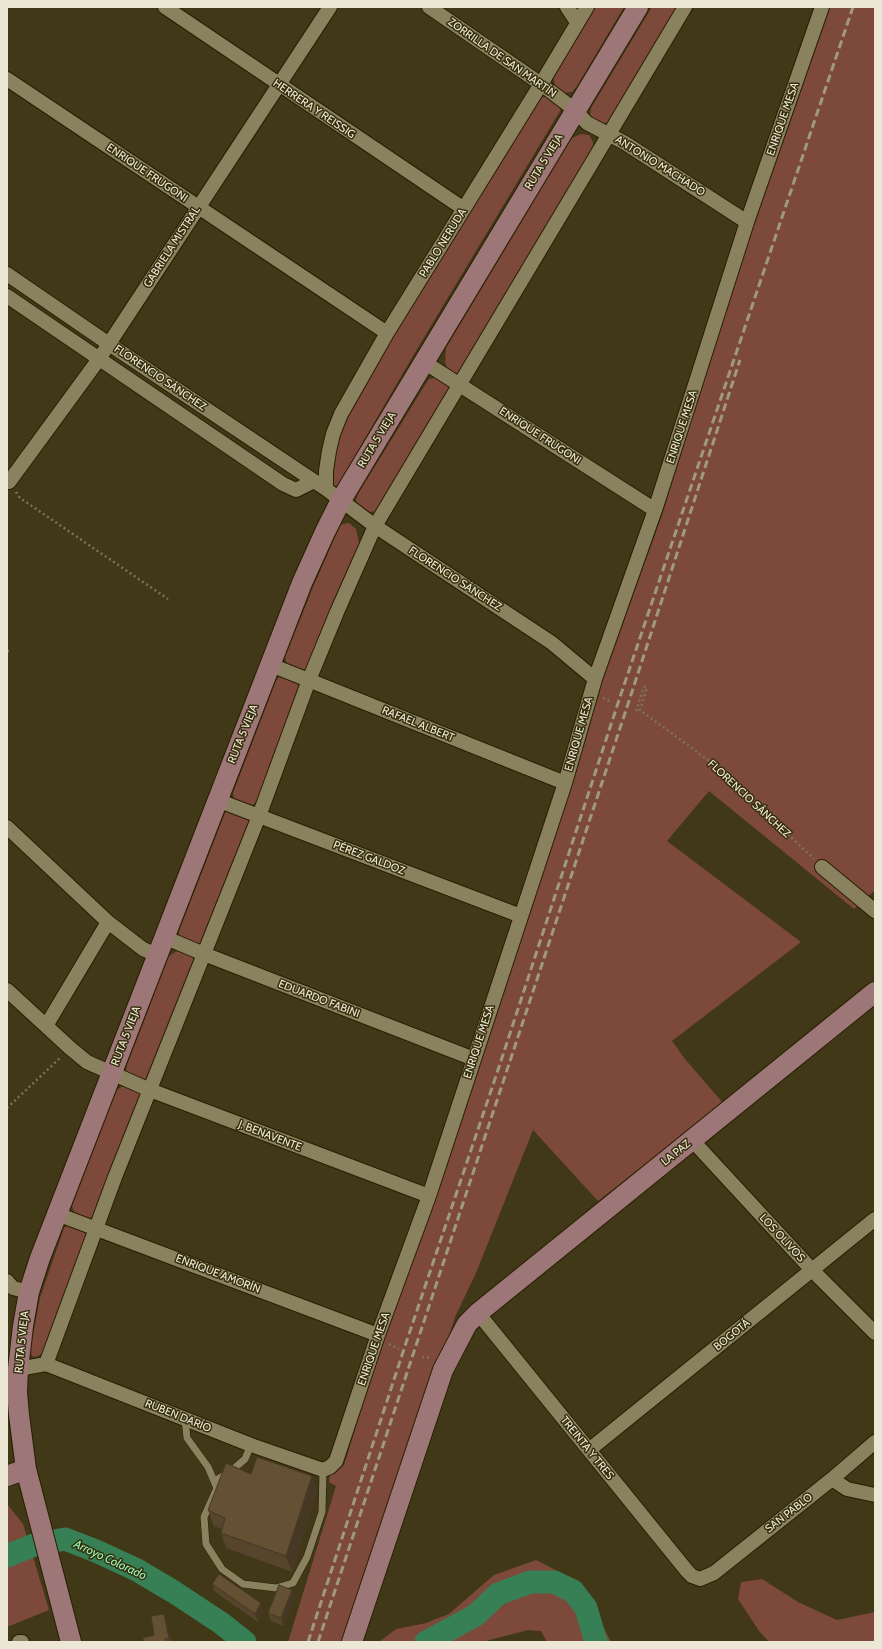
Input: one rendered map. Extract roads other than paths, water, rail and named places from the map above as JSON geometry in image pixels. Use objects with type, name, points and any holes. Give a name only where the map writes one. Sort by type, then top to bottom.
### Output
[{"type":"street","name":"HERRERA Y REISSIG","points":[[165,7],[464,209]]},
{"type":"street","name":"GABRIELA MISTRAL","points":[[9,482],[99,359],[330,7]]},
{"type":"street","name":"ZORRILLA DE SAN MARTÍN","points":[[429,7],[541,84],[575,110]]},
{"type":"street","points":[[567,7],[578,22]]},
{"type":"street","name":"PABLO NERUDA","points":[[334,495],[326,471],[333,434],[341,414],[387,333],[587,7]]},
{"type":"street","name":"RUTA 5 VIEJA","points":[[71,1642],[39,1521],[19,1459],[17,1392],[23,1320],[29,1292],[40,1258],[217,800],[311,563],[334,495],[424,362],[638,7]]},
{"type":"street","points":[[18,1369],[46,1364],[150,1090],[259,816],[309,680],[375,526],[686,7]]},
{"type":"street","name":"ENRIQUE MESA","points":[[323,1470],[330,1467],[336,1461],[378,1335],[429,1196],[565,784],[595,679],[655,510],[747,222],[822,7]]},
{"type":"street","name":"ENRIQUE FRUGONI","points":[[7,79],[387,333]]},
{"type":"street","name":"ANTONIO MACHADO","points":[[575,110],[587,123],[610,135],[747,222]]},
{"type":"street","name":"FLORENCIO SÁNCHEZ","points":[[7,274],[314,481],[375,526],[552,643],[595,679]]},
{"type":"street","name":"FLORENCIO SÁNCHEZ","points":[[7,296],[283,484],[296,490],[314,481]]},
{"type":"street","name":"ENRIQUE FRUGONI","points":[[424,362],[655,510]]},
{"type":"street","name":"RAFAEL ALBERT","points":[[271,665],[565,784]]},
{"type":"street","name":"PÉREZ GALDOZ","points":[[217,800],[521,916]]},
{"type":"street","name":"EDUARDO FABINI","points":[[7,826],[108,922],[143,949],[161,946],[204,954],[474,1059]]},
{"type":"street","points":[[822,867],[875,911]]},
{"type":"street","points":[[46,1026],[108,922]]},
{"type":"street","name":"J. BENAVENTE","points":[[7,990],[87,1062],[150,1090],[429,1196]]},
{"type":"street","name":"LA PAZ","points":[[352,1642],[443,1370],[467,1324],[478,1313],[875,992]]},
{"type":"street","name":"LOS OLIVOS","points":[[692,1140],[812,1270],[875,1334]]},
{"type":"street","name":"ENRIQUE AMORÍN","points":[[57,1214],[378,1335]]},
{"type":"street","name":"BOGOTÁ","points":[[589,1450],[875,1219]]},
{"type":"street","points":[[7,1281],[13,1288],[29,1292]]},
{"type":"street","name":"TREINTA Y TRES","points":[[478,1313],[687,1571],[692,1576],[700,1579]]},
{"type":"street","name":"RUBEN DARÍO","points":[[46,1364],[251,1445],[323,1470]]},
{"type":"street","name":"SAN PABLO","points":[[700,1579],[714,1573],[832,1479],[875,1442]]},
{"type":"street","points":[[7,1476],[19,1459]]},
{"type":"street","points":[[832,1479],[847,1489],[875,1496]]},
{"type":"lane","points":[[185,1419],[187,1438],[208,1467],[217,1488],[204,1518],[206,1544],[222,1569],[243,1584],[276,1588],[293,1583],[307,1557],[322,1512],[323,1470]]},
{"type":"lane","points":[[214,1481],[230,1472],[245,1459],[251,1445]]},
{"type":"waterway","name":"Arroyo Colorado","points":[[7,1556],[34,1545],[65,1539],[96,1551],[137,1570],[221,1623],[245,1642]]},
{"type":"waterway","name":"Arroyo Colorado","points":[[426,1642],[476,1615],[498,1594],[530,1582],[554,1582],[573,1591],[586,1608],[596,1642]]},
{"type":"railway","points":[[308,1642],[619,700],[853,7]]},
{"type":"railway","points":[[318,1642],[740,360]]}]
